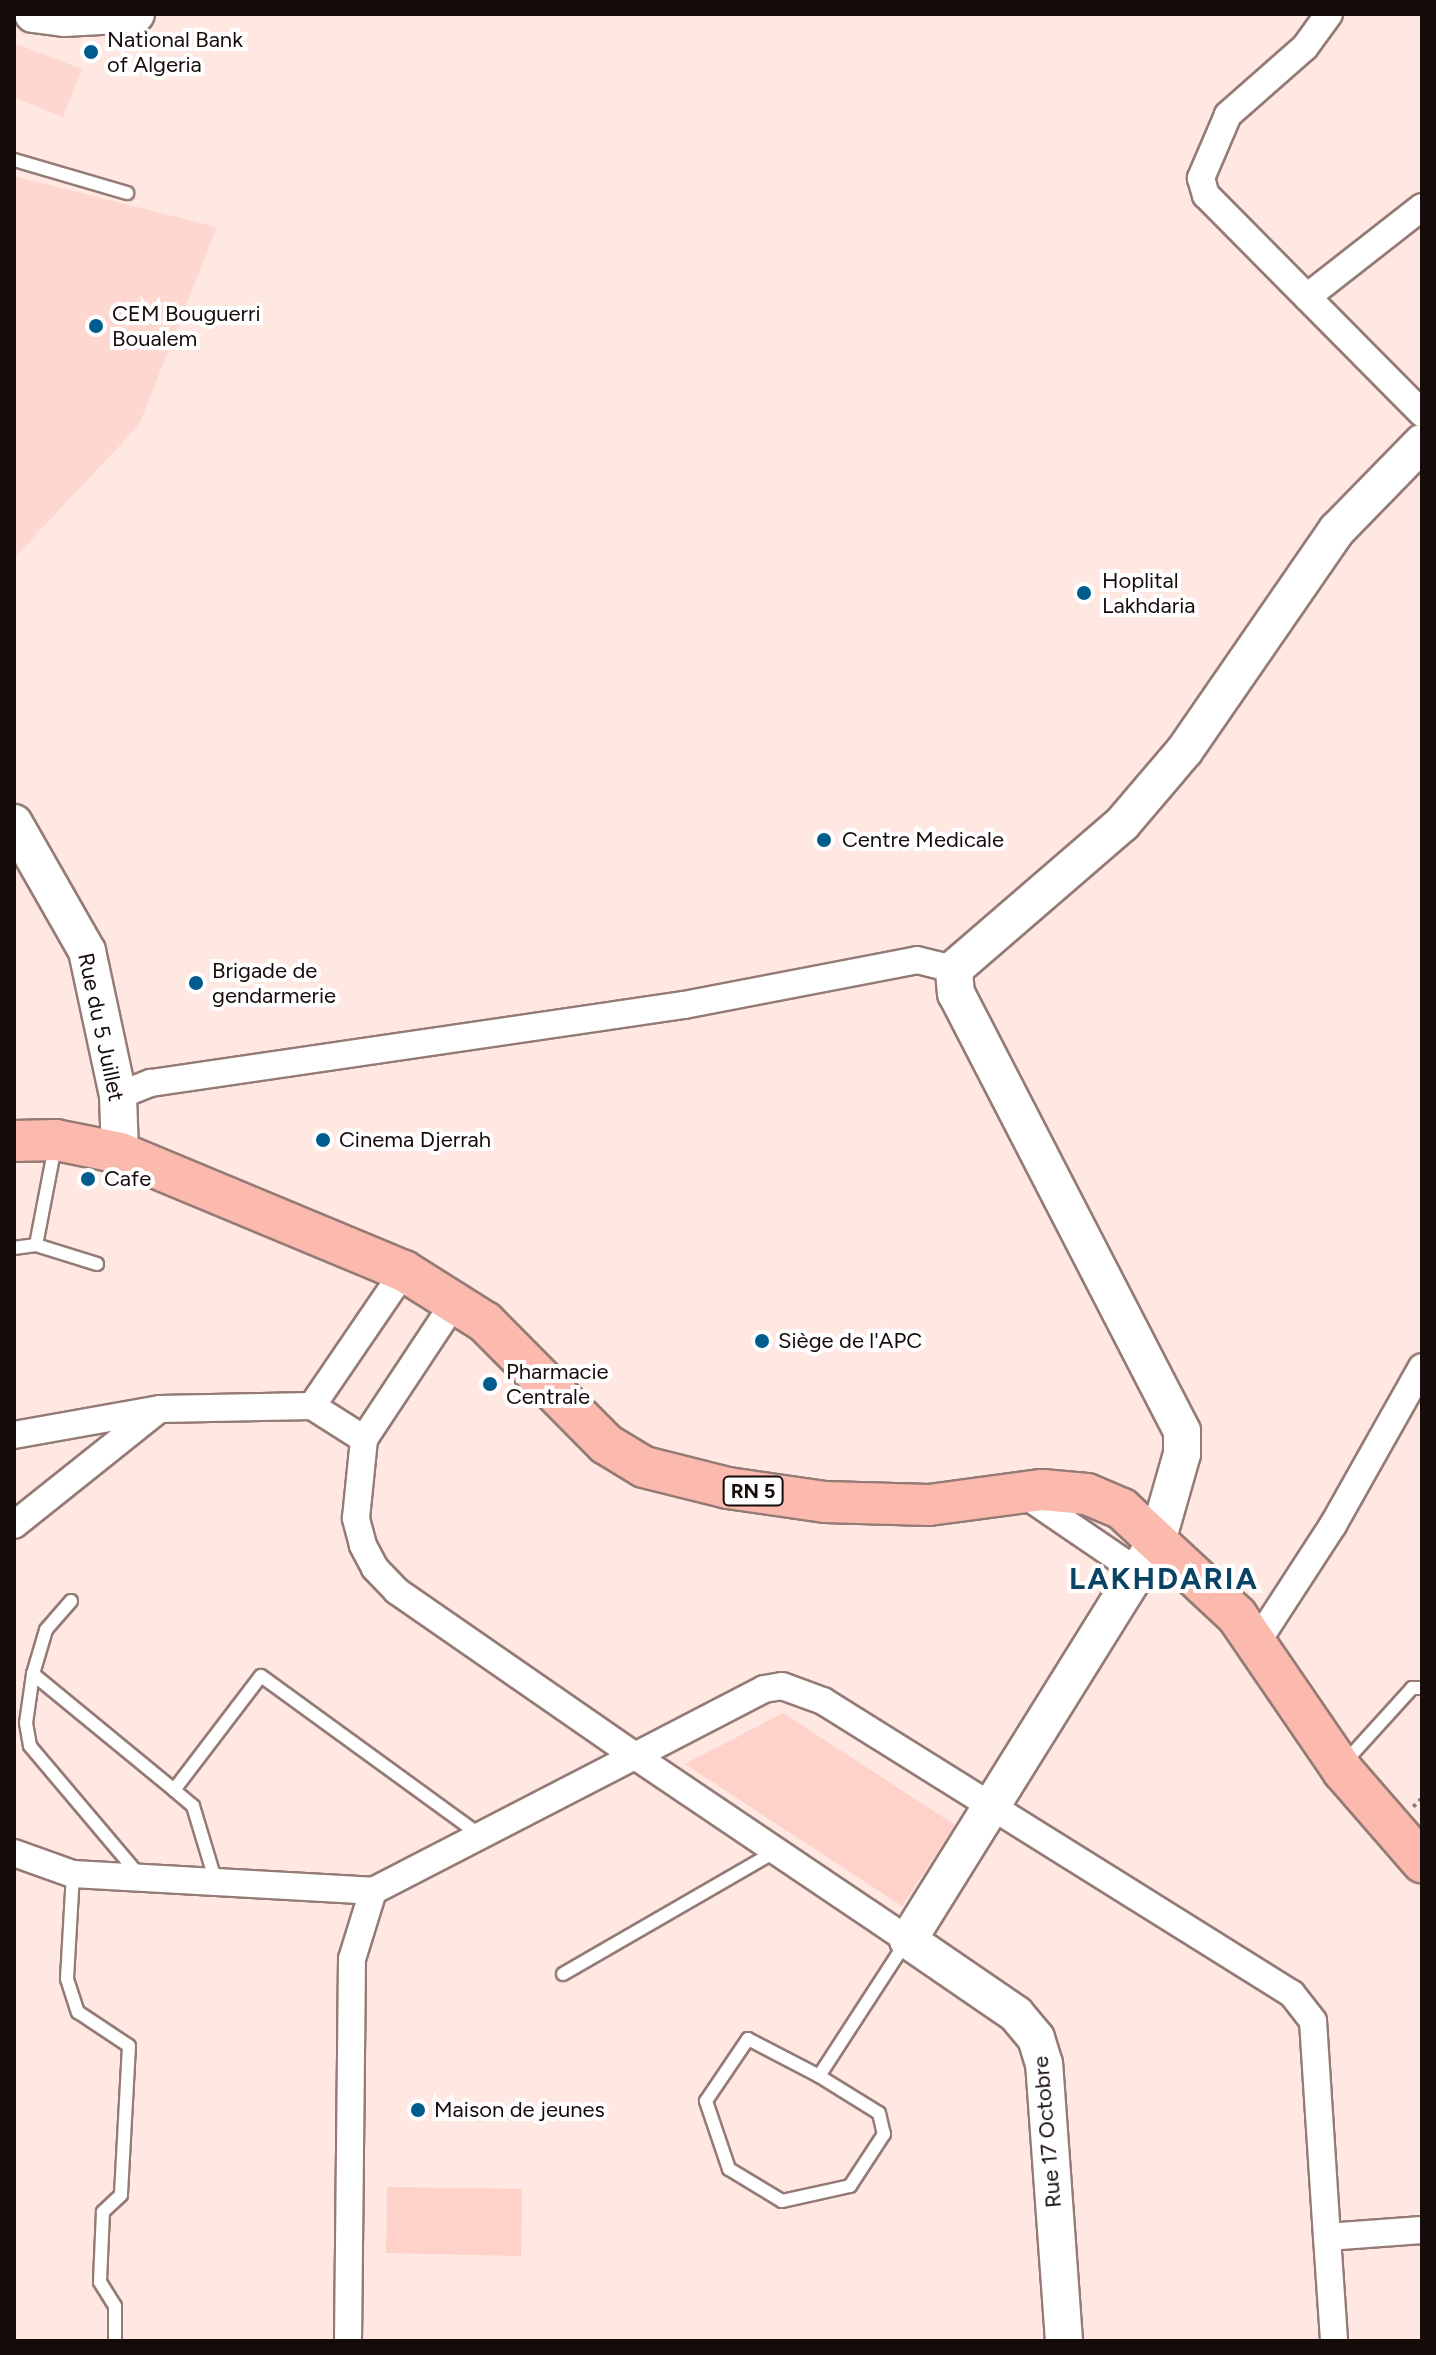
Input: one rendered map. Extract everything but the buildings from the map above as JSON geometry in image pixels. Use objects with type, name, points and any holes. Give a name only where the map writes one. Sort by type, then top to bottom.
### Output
[{"type":"main road","name":"RN 5","points":[[14,1141],[56,1140],[120,1153],[404,1271],[456,1300],[485,1322],[606,1444],[644,1467],[728,1488],[876,1506],[1021,1492],[1087,1494],[1122,1509],[1158,1538],[1257,1642],[1340,1767],[1422,1862]]},
{"type":"street","points":[[33,14],[64,18],[136,14]]},
{"type":"street","points":[[1329,14],[1305,47],[1228,115],[1201,178],[1206,195],[1422,413]]},
{"type":"street","points":[[1307,297],[1422,207]]},
{"type":"street","points":[[954,969],[1122,824],[1185,750],[1337,530],[1422,443]]},
{"type":"street","name":"Rue du 5 Juillet","points":[[14,823],[87,951],[118,1096],[120,1153]]},
{"type":"street","points":[[118,1096],[151,1083],[684,1005],[917,960],[954,969]]},
{"type":"street","points":[[456,1300],[364,1439],[356,1518],[375,1568],[427,1613],[908,1940],[1158,1538],[1182,1454],[1176,1411],[956,994],[954,969]]},
{"type":"street","points":[[312,1406],[404,1271]]},
{"type":"street","points":[[1257,1642],[1333,1525],[1422,1367]]},
{"type":"street","points":[[14,1435],[160,1409],[312,1406],[364,1439]]},
{"type":"street","points":[[14,1525],[160,1409]]},
{"type":"street","points":[[1021,1492],[1137,1571]]},
{"type":"street","points":[[14,1853],[73,1874],[373,1891],[484,1837],[764,1689],[782,1686],[823,1701],[1292,1994],[1313,2021],[1334,2341]]},
{"type":"street","points":[[348,2341],[352,1959],[373,1891]]},
{"type":"street","name":"Rue 17 Octobre","points":[[908,1940],[1016,2014],[1036,2038],[1044,2064],[1064,2341]]},
{"type":"street","points":[[1327,2237],[1422,2230]]},
{"type":"lane","points":[[14,160],[127,193]]},
{"type":"lane","points":[[36,1245],[56,1140]]},
{"type":"lane","points":[[14,1248],[36,1245],[97,1264]]},
{"type":"lane","points":[[71,1601],[46,1630],[33,1674],[26,1723],[30,1746],[141,1878]]},
{"type":"lane","points":[[33,1674],[193,1806],[216,1882]]},
{"type":"lane","points":[[174,1790],[261,1676],[484,1837]]},
{"type":"lane","points":[[1340,1767],[1412,1688],[1422,1688]]},
{"type":"lane","points":[[563,1974],[776,1851]]},
{"type":"lane","points":[[73,1874],[67,1979],[78,2012],[129,2046],[121,2195],[103,2212],[100,2282],[115,2306],[115,2341]]},
{"type":"lane","points":[[819,2076],[908,1940]]},
{"type":"lane","points":[[748,2039],[819,2076],[879,2113],[884,2134],[850,2186],[782,2201],[729,2169],[706,2101],[748,2039]]},
{"type":"shaded area","points":[[14,43],[82,69],[63,117],[14,98]]},
{"type":"shaded area","name":"CEM Bouguerri Boualem","points":[[14,176],[217,227],[139,425],[14,558]]},
{"type":"shaded area","points":[[783,1713],[955,1825],[902,1906],[685,1764]]},
{"type":"shaded area","points":[[387,2187],[522,2189],[521,2256],[386,2253]]},
{"type":"place","name":"National Bank of Algeria","points":[[91,52]]},
{"type":"place","name":"CEM Bouguerri Boualem","points":[[96,326]]},
{"type":"place","name":"Hoplital Lakhdaria","points":[[1084,593]]},
{"type":"place","name":"Centre Medicale","points":[[824,840]]},
{"type":"place","name":"Brigade de gendarmerie","points":[[196,983]]},
{"type":"place","name":"Cinema Djerrah","points":[[323,1140]]},
{"type":"place","name":"Cafe","points":[[88,1179]]},
{"type":"place","name":"Siège de l'APC","points":[[762,1341]]},
{"type":"place","name":"Pharmacie Centrale","points":[[490,1384]]},
{"type":"place","name":"Maison de jeunes","points":[[418,2110]]},
{"type":"district","name":"LAKHDARIA","points":[[1164,1579]]}]
